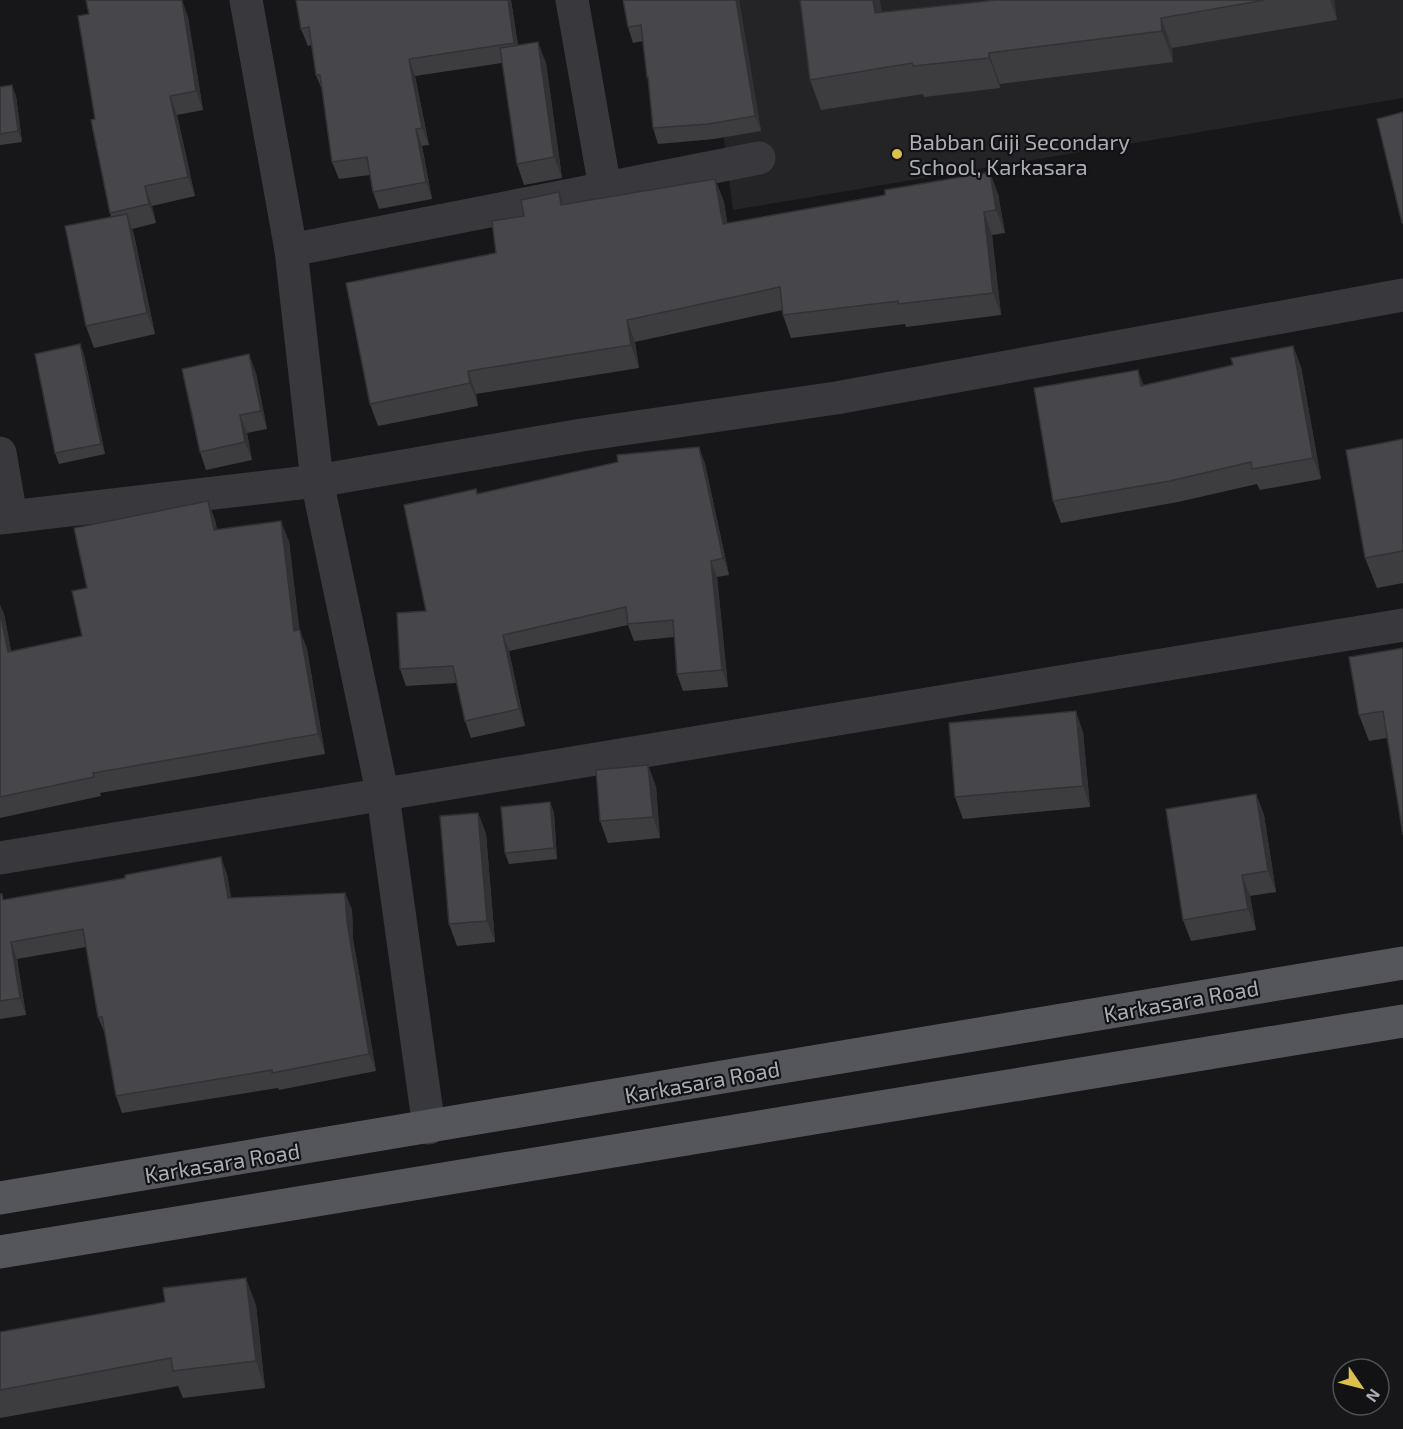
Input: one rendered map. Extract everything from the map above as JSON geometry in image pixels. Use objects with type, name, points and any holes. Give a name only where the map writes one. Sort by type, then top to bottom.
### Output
[{"type":"main road","name":"Karkasara Road","points":[[0,1198],[429,1128],[1403,963]]},
{"type":"main road","points":[[0,1252],[1403,1021]]},
{"type":"street","points":[[246,0],[291,250],[317,481],[382,796],[429,1128]]},
{"type":"street","points":[[572,0],[605,188]]},
{"type":"street","points":[[291,250],[759,158]]},
{"type":"street","points":[[0,453],[6,517],[317,481],[582,435],[836,398],[1403,295]]},
{"type":"street","points":[[0,858],[1403,625]]},
{"type":"shaded area","name":"Babban Giji Secondary School, Karkasara","points":[[706,0],[1403,0],[1403,98],[733,210]]},
{"type":"building","points":[[86,0],[182,0],[196,91],[170,96],[188,177],[145,186],[149,204],[110,213],[91,120],[95,119],[78,16],[89,14]]},
{"type":"building","points":[[296,0],[508,0],[514,43],[409,59],[422,128],[416,129],[426,182],[373,192],[367,157],[332,162],[320,75],[316,75],[309,27],[301,29]]},
{"type":"building","points":[[623,0],[736,0],[755,116],[708,124],[653,128],[641,25],[628,27]]},
{"type":"building","points":[[800,0],[873,0],[875,13],[996,0],[1265,0],[1161,18],[1162,31],[989,53],[989,58],[913,66],[912,63],[810,80]]},
{"type":"building","points":[[538,42],[554,157],[517,164],[500,48]]},
{"type":"building","points":[[12,85],[18,131],[0,134],[0,87]]},
{"type":"building","points":[[1403,112],[1403,222],[1402,223],[1377,119]]},
{"type":"building","points":[[990,172],[996,210],[984,212],[993,293],[898,304],[898,301],[783,315],[780,287],[627,320],[631,345],[468,371],[470,383],[370,404],[346,283],[496,253],[492,221],[524,216],[521,200],[559,192],[561,205],[715,179],[723,224],[885,195],[885,190]]},
{"type":"building","points":[[127,214],[147,313],[86,326],[65,226]]},
{"type":"building","points":[[80,344],[101,444],[55,453],[35,354]]},
{"type":"building","points":[[1293,346],[1313,458],[1252,469],[1251,462],[1170,481],[1053,501],[1034,388],[1138,370],[1141,386],[1233,365],[1231,358]]},
{"type":"building","points":[[249,354],[261,411],[240,415],[245,442],[200,452],[182,369]]},
{"type":"building","points":[[1403,439],[1403,551],[1365,558],[1346,450]]},
{"type":"building","points":[[699,447],[723,558],[711,561],[722,670],[677,674],[673,620],[628,624],[626,607],[503,635],[519,709],[465,721],[453,666],[400,669],[397,613],[426,611],[404,505],[476,489],[477,494],[618,462],[617,455]]},
{"type":"building","points":[[208,501],[214,530],[281,521],[294,631],[300,630],[318,734],[93,773],[94,777],[0,797],[0,612],[8,652],[82,636],[72,591],[87,588],[74,528]]},
{"type":"building","points":[[1403,648],[1403,835],[1383,711],[1359,715],[1349,657]]},
{"type":"building","points":[[1076,711],[1083,786],[955,797],[949,723]]},
{"type":"building","points":[[648,765],[653,817],[600,821],[596,770]]},
{"type":"building","points":[[1256,794],[1268,871],[1242,875],[1248,909],[1183,920],[1166,809]]},
{"type":"building","points":[[550,802],[554,848],[505,853],[501,807]]},
{"type":"building","points":[[478,813],[487,921],[449,924],[440,816]]},
{"type":"building","points":[[221,857],[228,898],[345,893],[347,922],[369,1054],[272,1073],[272,1070],[116,1096],[102,1017],[98,1017],[83,929],[11,942],[20,998],[0,1001],[0,894],[3,900],[125,878],[125,875]]},
{"type":"building","points":[[246,1278],[256,1361],[173,1371],[171,1358],[0,1390],[0,1332],[165,1302],[163,1288]]},
{"type":"place","name":"Babban Giji Secondary School, Karkasara","points":[[897,154]]}]
